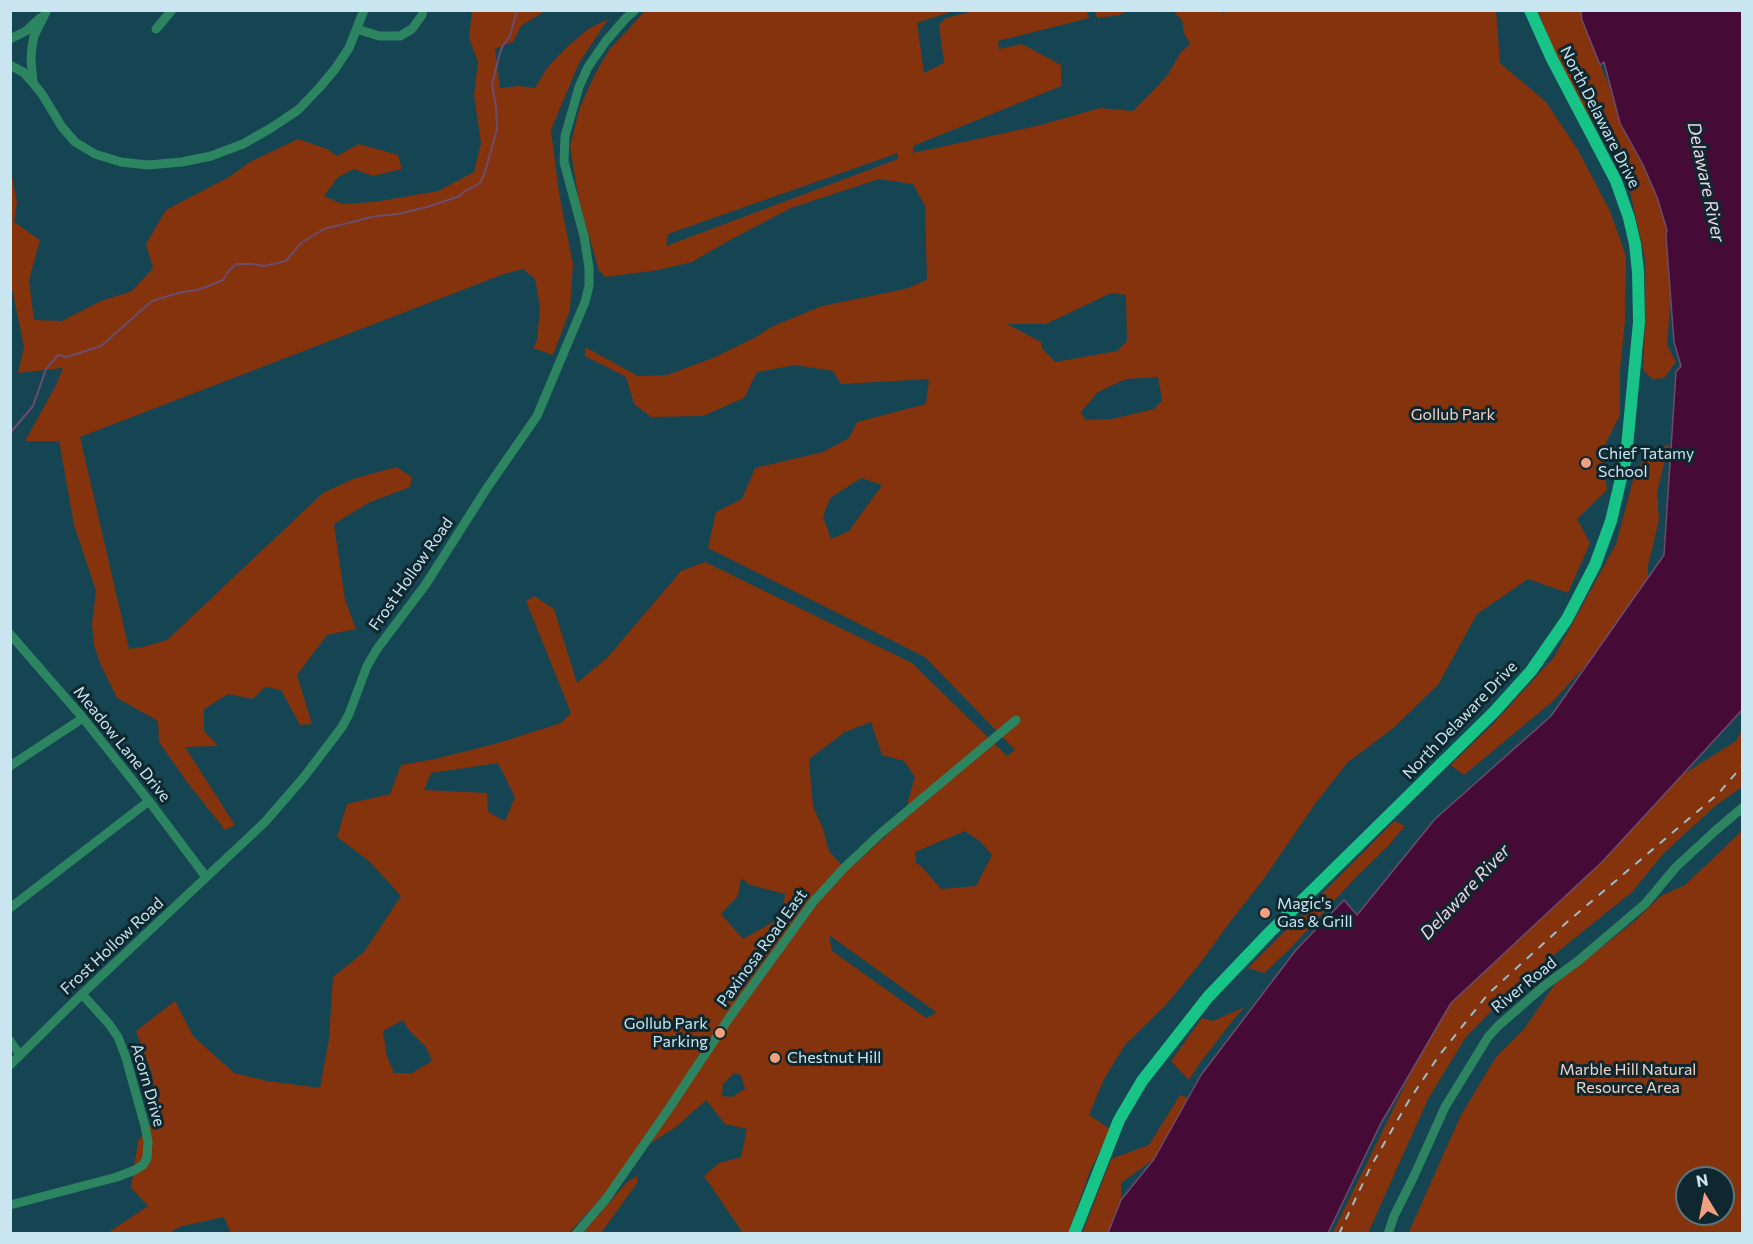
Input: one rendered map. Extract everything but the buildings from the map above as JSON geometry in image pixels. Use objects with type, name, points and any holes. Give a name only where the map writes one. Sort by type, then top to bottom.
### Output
[{"type":"main road","name":"North Delaware Drive","points":[[1074,1233],[1119,1120],[1142,1081],[1208,997],[1270,932],[1494,712],[1531,671],[1567,619],[1595,565],[1611,521],[1626,457],[1639,322],[1635,244],[1616,181],[1552,59],[1530,10]]},
{"type":"street","points":[[10,39],[26,30],[46,10]]},
{"type":"street","points":[[33,83],[32,47],[34,36],[46,10]]},
{"type":"street","points":[[156,29],[172,10]]},
{"type":"street","points":[[10,65],[23,72],[33,83],[62,127],[75,142],[95,154],[121,162],[148,165],[182,162],[211,156],[243,144],[297,110],[335,69],[349,48],[364,10]]},
{"type":"street","points":[[357,28],[379,36],[400,36],[412,29],[423,15],[423,10]]},
{"type":"street","name":"Frost Hollow Road","points":[[10,1065],[265,822],[304,777],[342,728],[367,666],[377,649],[426,584],[487,488],[537,416],[585,302],[589,286],[584,236],[564,162],[565,136],[576,97],[588,67],[606,41],[635,10]]},
{"type":"street","name":"Meadow Lane Drive","points":[[11,637],[83,718],[206,876]]},
{"type":"street","points":[[10,766],[83,718]]},
{"type":"street","name":"Paxinosa Road East","points":[[576,1233],[606,1199],[813,902],[880,834],[1016,720]]},
{"type":"street","points":[[10,908],[149,801]]},
{"type":"street","name":"River Road","points":[[1388,1233],[1444,1107],[1488,1037],[1544,986],[1578,961],[1645,904],[1676,867],[1743,808]]},
{"type":"street","name":"Acorn Drive","points":[[10,1205],[117,1177],[143,1165],[147,1158],[148,1142],[145,1126],[118,1037],[82,994]]},
{"type":"street","points":[[10,1041],[21,1055]]},
{"type":"green space","name":"Gollub Park","points":[[646,10],[953,11],[917,23],[924,73],[944,63],[939,25],[946,18],[977,10],[1087,11],[1089,18],[998,41],[999,49],[1022,44],[1061,65],[1061,86],[913,146],[913,153],[1041,125],[1100,108],[1133,111],[1167,76],[1181,52],[1190,44],[1184,33],[1182,20],[1173,11],[1221,11],[1223,14],[1225,10],[1496,11],[1500,63],[1546,102],[1578,150],[1610,211],[1626,256],[1620,415],[1602,451],[1607,490],[1577,519],[1590,543],[1568,593],[1528,579],[1477,614],[1438,685],[1391,730],[1348,762],[1202,961],[1165,1006],[1125,1045],[1104,1079],[1089,1115],[1110,1129],[1089,1174],[1068,1233],[743,1233],[704,1176],[719,1163],[741,1157],[747,1129],[725,1124],[706,1100],[676,1127],[651,1143],[641,1142],[610,1188],[569,1233],[231,1234],[224,1217],[182,1226],[168,1233],[106,1234],[148,1206],[131,1188],[138,1141],[157,1117],[152,1074],[136,1031],[175,1001],[193,1036],[234,1073],[267,1081],[320,1088],[329,1039],[333,977],[364,952],[401,896],[369,861],[337,837],[347,804],[390,794],[401,765],[495,744],[561,723],[571,713],[526,601],[534,596],[554,609],[577,683],[607,658],[681,571],[705,562],[912,663],[1007,756],[1015,750],[925,657],[708,548],[716,512],[742,499],[755,468],[823,452],[849,438],[857,422],[926,404],[929,379],[841,384],[833,371],[795,365],[757,372],[744,398],[703,416],[651,417],[634,404],[626,377],[585,356],[585,347],[638,376],[667,375],[713,358],[771,327],[822,306],[905,289],[927,280],[925,206],[913,184],[879,179],[791,208],[692,262],[658,270],[606,277],[599,271],[579,201],[570,146],[580,107],[609,50]],"holes":[[[898,153],[898,159],[666,246],[668,234]],[[1111,293],[1126,295],[1127,341],[1117,351],[1055,362],[1042,348],[1041,342],[1007,324],[1046,324]],[[1158,377],[1162,401],[1154,409],[1112,419],[1085,420],[1081,412],[1098,392],[1126,379]],[[861,478],[882,485],[849,531],[831,539],[823,517],[830,498]],[[871,722],[882,755],[904,761],[915,777],[908,801],[910,814],[847,871],[829,851],[813,806],[809,759],[845,732]],[[498,763],[515,797],[505,821],[488,812],[487,793],[424,790],[431,773]],[[965,831],[980,841],[992,855],[976,886],[941,889],[916,863],[915,852]],[[741,878],[750,885],[785,894],[782,917],[743,939],[721,914],[738,896]],[[829,935],[936,1013],[926,1018],[832,951]],[[403,1020],[408,1029],[426,1047],[432,1061],[412,1073],[394,1073],[387,1057],[383,1031]],[[734,1073],[741,1075],[745,1089],[732,1097],[722,1096],[723,1084]]]},
{"type":"green space","points":[[1095,10],[1127,11],[1119,15],[1097,18]]},
{"type":"green space","points":[[472,11],[545,11],[521,26],[514,41],[495,49],[500,88],[518,86],[535,88],[547,68],[566,48],[588,29],[608,19],[579,63],[551,130],[559,193],[573,264],[570,310],[553,355],[533,348],[537,340],[540,308],[535,279],[523,269],[504,274],[80,437],[129,649],[167,640],[323,493],[353,479],[396,467],[412,477],[410,487],[368,503],[334,524],[345,600],[356,629],[327,635],[297,675],[312,724],[300,725],[281,690],[265,687],[252,699],[228,694],[204,709],[204,731],[218,746],[185,747],[235,825],[225,830],[159,742],[158,721],[117,698],[94,645],[92,624],[96,591],[74,525],[59,441],[25,441],[63,368],[18,373],[24,347],[11,284],[11,171],[17,202],[14,222],[40,240],[29,280],[34,320],[62,321],[101,301],[132,291],[153,268],[146,244],[166,210],[229,177],[250,162],[298,139],[327,149],[337,156],[359,144],[398,155],[402,169],[373,176],[354,169],[338,177],[324,196],[342,204],[374,202],[438,191],[474,172],[481,143],[474,95],[478,62],[469,38]]},
{"type":"green space","points":[[1538,11],[1581,11],[1582,20],[1610,88],[1620,123],[1657,197],[1667,230],[1671,294],[1667,345],[1676,362],[1664,378],[1653,379],[1643,371],[1645,259],[1630,192],[1604,140],[1562,72]]},
{"type":"green space","points":[[1669,444],[1657,492],[1659,520],[1648,566],[1648,591],[1622,626],[1553,701],[1464,775],[1450,765],[1492,725],[1554,657],[1616,544],[1635,473],[1644,458]]},
{"type":"green space","points":[[1742,730],[1742,787],[1715,806],[1664,853],[1632,892],[1519,983],[1466,1037],[1428,1099],[1369,1231],[1367,1233],[1332,1234],[1434,1026],[1478,964],[1655,792],[1736,741]]},
{"type":"green space","points":[[1394,821],[1405,826],[1291,948],[1264,973],[1248,968]]},
{"type":"green space","name":"Marble Hill Natural Resource Area","points":[[1742,831],[1742,1233],[1408,1234],[1461,1115],[1496,1057],[1524,1029],[1555,984],[1636,920],[1661,896],[1685,885]]},
{"type":"green space","points":[[1245,1007],[1189,1080],[1171,1061],[1202,1018],[1213,1021]]},
{"type":"green space","points":[[1180,1095],[1188,1098],[1154,1159],[1121,1183],[1121,1200],[1108,1233],[1082,1234],[1111,1159],[1149,1145]]},
{"type":"green space","points":[[637,1176],[637,1183],[601,1233],[582,1234],[627,1182]]},
{"type":"water","name":"Delaware River","points":[[1742,10],[1742,710],[1603,861],[1451,1003],[1380,1125],[1328,1233],[1108,1233],[1121,1200],[1154,1159],[1201,1075],[1296,950],[1344,900],[1357,915],[1435,819],[1551,716],[1664,555],[1676,372],[1681,366],[1674,342],[1667,230],[1657,197],[1643,165],[1620,123],[1604,62],[1600,65],[1582,20],[1581,11]]},
{"type":"waterway","points":[[10,433],[33,406],[46,369],[58,355],[67,357],[101,346],[152,301],[201,289],[223,280],[236,264],[264,266],[286,261],[301,243],[324,229],[376,216],[398,214],[427,207],[460,196],[480,183],[497,129],[492,85],[502,47],[510,36],[517,10]]},
{"type":"railway","points":[[1339,1234],[1370,1168],[1408,1102],[1438,1057],[1488,994],[1566,923],[1718,794],[1742,766]]},
{"type":"place","name":"Chief Tatamy School","points":[[1586,463]]},
{"type":"place","name":"Magic's Gas & Grill","points":[[1265,913]]},
{"type":"place","name":"Gollub Park Parking","points":[[720,1033]]},
{"type":"place","name":"Chestnut Hill","points":[[775,1058]]}]
